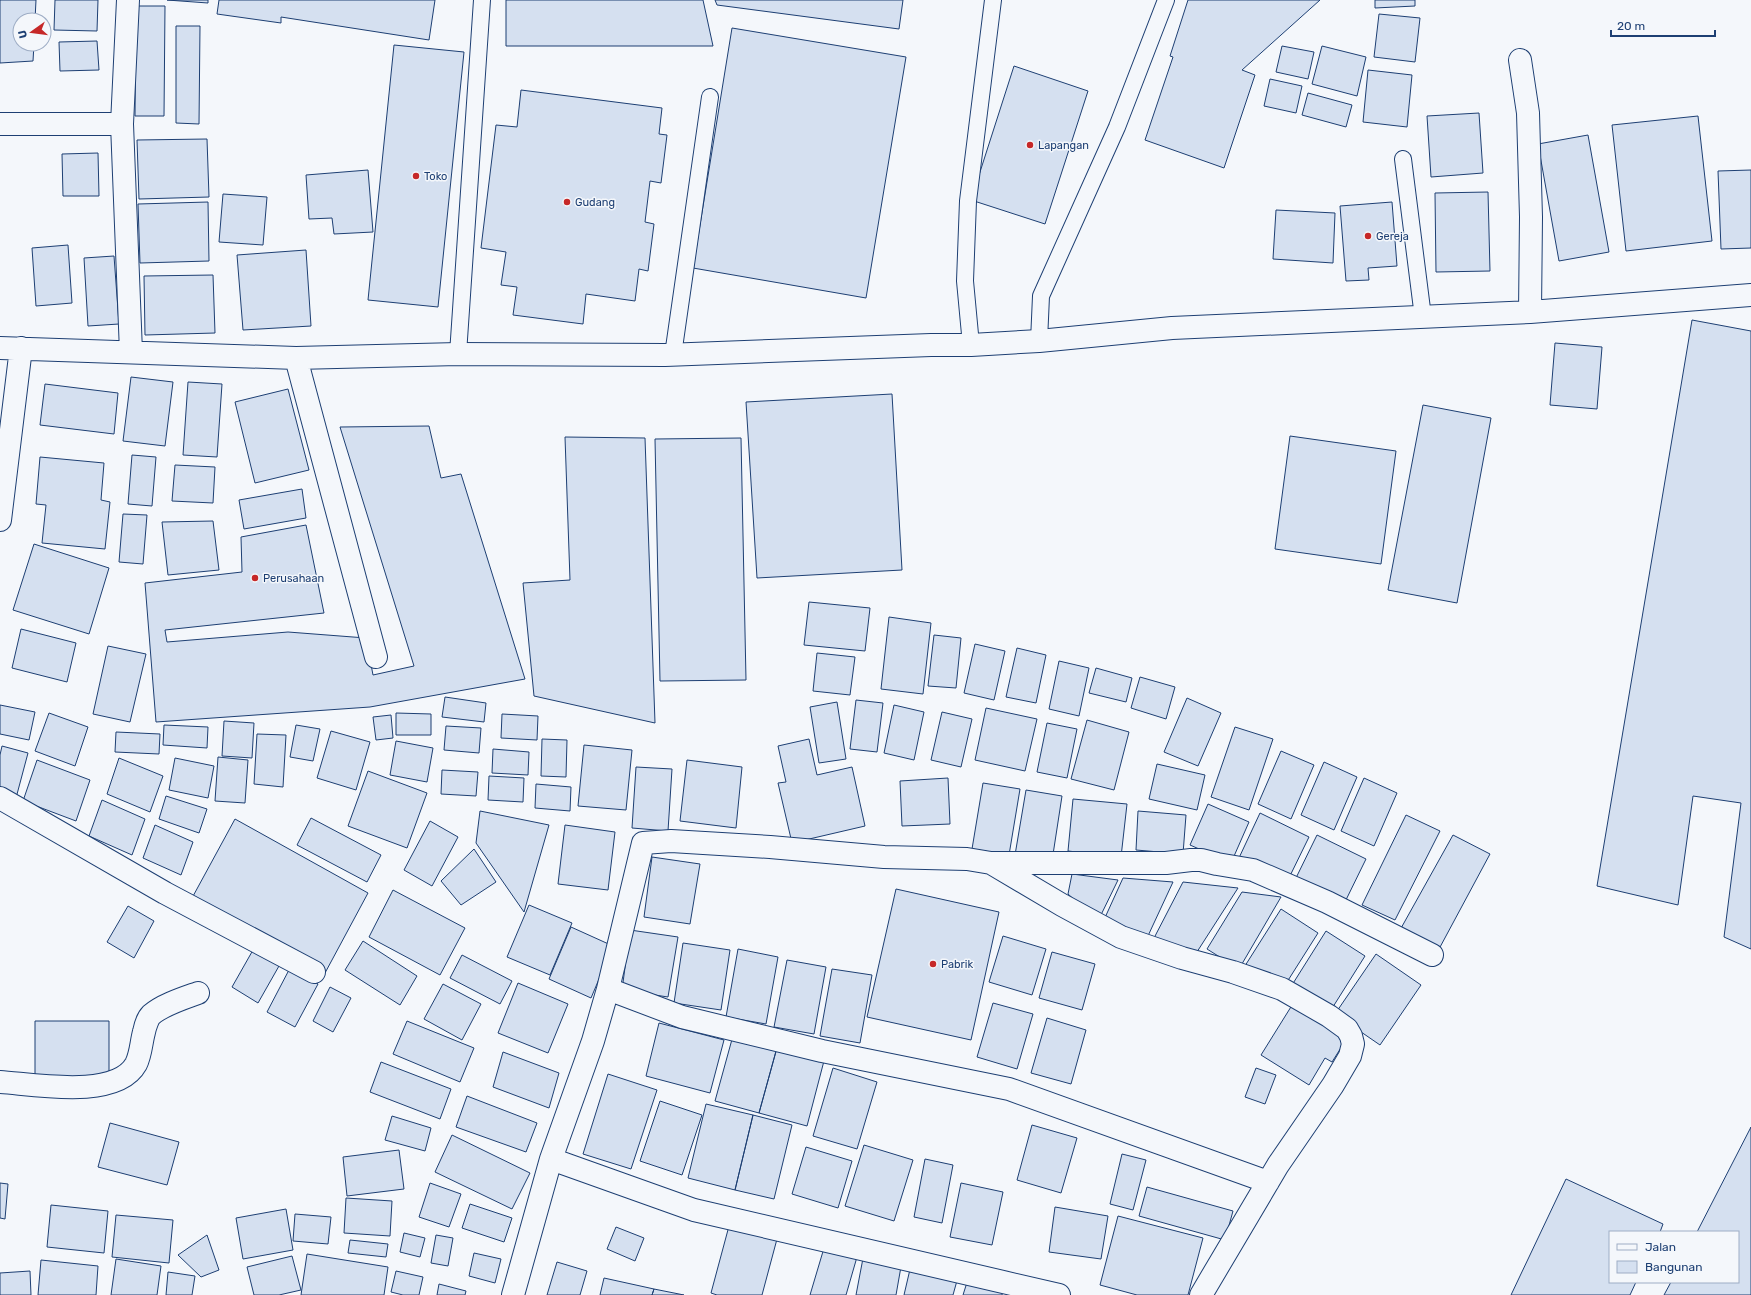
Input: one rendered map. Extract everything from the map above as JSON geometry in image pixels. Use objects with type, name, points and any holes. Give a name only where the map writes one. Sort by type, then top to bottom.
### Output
[{"type":"street","points":[[128,0],[122,124],[130,352]]},
{"type":"street","points":[[1520,60],[1528,113],[1531,217],[1530,312]]},
{"type":"street","points":[[0,124],[122,124]]},
{"type":"street","points":[[0,520],[10,348],[296,358],[458,354],[673,355],[931,345],[971,345],[1172,328],[1530,312],[1751,295]]},
{"type":"street","points":[[296,358],[376,657]]},
{"type":"street","points":[[0,798],[165,893],[314,972]]},
{"type":"street","points":[[513,1295],[551,1159],[593,1041],[608,989],[643,843],[671,841],[770,847],[884,857],[967,860],[991,863],[1166,863],[1191,860],[1253,870],[1327,902],[1432,955]]},
{"type":"street","points":[[991,863],[1121,937],[1182,958],[1233,972],[1282,990],[1329,1016],[1346,1029],[1351,1036],[1353,1044],[1350,1056],[1333,1085],[1278,1165],[1201,1295]]},
{"type":"street","points":[[608,989],[682,1017],[822,1051],[1009,1089],[1268,1182]]},
{"type":"street","points":[[0,1082],[74,1088],[102,1084],[122,1078],[136,1065],[144,1031],[150,1016],[168,1005],[198,993]]},
{"type":"street","points":[[551,1159],[694,1210],[1059,1295]]},
{"type":"lane","points":[[458,354],[482,24],[482,0]]},
{"type":"lane","points":[[971,345],[965,281],[968,201],[993,0]]},
{"type":"lane","points":[[1039,340],[1041,296],[1117,127],[1166,0]]},
{"type":"lane","points":[[673,355],[710,97]]},
{"type":"lane","points":[[1403,158],[1423,317]]},
{"type":"building","points":[[0,0],[36,0],[35,12],[12,12],[12,52],[34,52],[33,61],[0,63]]},
{"type":"building","points":[[55,0],[98,0],[97,31],[54,30]]},
{"type":"building","points":[[167,0],[208,0],[208,3]]},
{"type":"building","points":[[219,0],[435,0],[429,40],[281,17],[281,23],[217,14]]},
{"type":"building","points":[[506,0],[703,0],[713,46],[506,46]]},
{"type":"building","points":[[715,0],[903,0],[899,29],[717,5]]},
{"type":"building","points":[[1188,0],[1320,0],[1242,70],[1255,75],[1224,168],[1145,140],[1173,57],[1170,56]]},
{"type":"building","points":[[1375,0],[1415,0],[1415,6],[1375,8]]},
{"type":"building","points":[[136,6],[165,6],[164,116],[135,116]]},
{"type":"building","points":[[1379,14],[1420,18],[1415,62],[1374,57]]},
{"type":"building","points":[[176,26],[200,26],[199,124],[176,123]]},
{"type":"building","points":[[732,28],[906,57],[866,298],[693,268]]},
{"type":"building","points":[[97,41],[99,70],[60,71],[59,42]]},
{"type":"building","name":"Toko","points":[[394,45],[464,52],[438,307],[368,300]]},
{"type":"building","points":[[1282,46],[1314,52],[1308,79],[1276,72]]},
{"type":"building","points":[[1322,46],[1366,57],[1357,96],[1312,84]]},
{"type":"building","name":"Lapangan","points":[[1014,66],[1088,91],[1045,224],[971,200]]},
{"type":"building","points":[[1368,70],[1412,75],[1407,127],[1363,122]]},
{"type":"building","points":[[1270,79],[1302,86],[1296,113],[1264,106]]},
{"type":"building","name":"Gudang","points":[[521,90],[662,108],[659,134],[667,135],[661,183],[650,181],[645,222],[654,224],[648,271],[639,269],[635,301],[586,294],[583,324],[513,315],[517,287],[501,285],[506,252],[481,248],[496,125],[517,127]]},
{"type":"building","points":[[1308,93],[1352,105],[1346,127],[1302,115]]},
{"type":"building","points":[[1479,113],[1483,173],[1431,177],[1427,116]]},
{"type":"building","points":[[1698,116],[1712,241],[1626,251],[1612,125]]},
{"type":"building","points":[[1588,135],[1609,252],[1559,261],[1538,144]]},
{"type":"building","points":[[207,139],[209,197],[139,199],[137,140]]},
{"type":"building","points":[[98,153],[99,196],[63,196],[62,154]]},
{"type":"building","points":[[368,170],[373,232],[334,234],[332,218],[309,219],[306,175]]},
{"type":"building","points":[[1751,170],[1751,248],[1721,249],[1718,171]]},
{"type":"building","points":[[1488,192],[1490,271],[1436,272],[1435,193]]},
{"type":"building","points":[[223,194],[267,197],[263,245],[219,242]]},
{"type":"building","points":[[208,202],[209,261],[140,263],[138,204]]},
{"type":"building","name":"Gereja","points":[[1392,202],[1397,266],[1368,268],[1369,280],[1346,281],[1340,206]]},
{"type":"building","points":[[1276,210],[1335,213],[1333,263],[1273,259]]},
{"type":"building","points":[[68,245],[72,303],[36,306],[32,248]]},
{"type":"building","points":[[306,250],[311,326],[243,330],[237,255]]},
{"type":"building","points":[[114,256],[119,324],[88,326],[84,258]]},
{"type":"building","points":[[213,275],[215,333],[145,335],[144,276]]},
{"type":"building","points":[[1692,320],[1751,331],[1751,949],[1724,937],[1741,803],[1693,796],[1678,905],[1597,886]]},
{"type":"building","points":[[1555,343],[1602,347],[1597,409],[1550,405]]},
{"type":"building","points":[[131,377],[173,382],[165,446],[123,441]]},
{"type":"building","points":[[188,382],[222,384],[217,457],[183,455]]},
{"type":"building","points":[[45,384],[118,393],[114,434],[40,425]]},
{"type":"building","points":[[288,389],[309,470],[255,483],[235,402]]},
{"type":"building","points":[[892,394],[902,570],[757,578],[746,402]]},
{"type":"building","points":[[1423,405],[1491,418],[1457,603],[1388,590]]},
{"type":"building","name":"Perusahaan","points":[[429,426],[441,478],[461,474],[525,679],[370,707],[156,722],[145,583],[242,572],[241,537],[306,525],[324,613],[165,630],[167,642],[288,632],[366,638],[373,675],[414,666],[340,427]]},
{"type":"building","points":[[1290,436],[1396,451],[1381,564],[1275,549]]},
{"type":"building","points":[[565,437],[645,438],[655,723],[534,696],[523,583],[570,580]]},
{"type":"building","points":[[741,438],[746,680],[660,681],[655,439]]},
{"type":"building","points":[[132,455],[156,457],[152,506],[128,504]]},
{"type":"building","points":[[40,457],[104,463],[101,500],[110,502],[105,549],[42,543],[46,505],[36,504]]},
{"type":"building","points":[[175,465],[215,467],[213,503],[172,501]]},
{"type":"building","points":[[302,489],[306,518],[244,529],[239,500]]},
{"type":"building","points":[[123,514],[147,515],[143,564],[119,562]]},
{"type":"building","points":[[213,521],[219,570],[168,575],[162,522]]},
{"type":"building","points":[[34,544],[109,568],[89,634],[13,610]]},
{"type":"building","points":[[809,602],[870,608],[865,651],[804,645]]},
{"type":"building","points":[[889,617],[931,623],[923,694],[881,689]]},
{"type":"building","points":[[21,629],[76,643],[67,682],[12,668]]},
{"type":"building","points":[[934,635],[961,638],[956,688],[928,686]]},
{"type":"building","points":[[975,644],[1005,651],[994,700],[964,693]]},
{"type":"building","points":[[108,646],[146,654],[130,722],[93,714]]},
{"type":"building","points":[[1017,648],[1046,655],[1036,703],[1006,697]]},
{"type":"building","points":[[817,653],[855,657],[850,695],[813,691]]},
{"type":"building","points":[[1059,661],[1089,668],[1079,716],[1049,709]]},
{"type":"building","points":[[1096,668],[1132,678],[1126,702],[1089,693]]},
{"type":"building","points":[[1140,677],[1175,687],[1166,719],[1131,708]]},
{"type":"building","points":[[445,697],[486,703],[484,722],[442,717]]},
{"type":"building","points":[[1187,698],[1221,713],[1198,766],[1164,752]]},
{"type":"building","points":[[856,700],[883,703],[877,752],[850,749]]},
{"type":"building","points":[[837,702],[846,759],[819,763],[810,707]]},
{"type":"building","points":[[0,705],[35,712],[29,740],[0,734]]},
{"type":"building","points":[[894,705],[924,712],[914,760],[884,753]]},
{"type":"building","points":[[986,708],[1037,719],[1025,771],[975,760]]},
{"type":"building","points":[[942,712],[972,719],[961,767],[931,760]]},
{"type":"building","points":[[49,713],[88,727],[75,766],[35,751]]},
{"type":"building","points":[[396,713],[431,714],[431,735],[396,735]]},
{"type":"building","points":[[502,714],[538,716],[537,740],[501,738]]},
{"type":"building","points":[[391,715],[393,738],[376,740],[373,717]]},
{"type":"building","points":[[1087,720],[1129,732],[1114,790],[1071,779]]},
{"type":"building","points":[[224,721],[254,723],[252,758],[222,756]]},
{"type":"building","points":[[1047,723],[1077,729],[1067,778],[1037,772]]},
{"type":"building","points":[[164,725],[208,727],[207,748],[163,745]]},
{"type":"building","points":[[296,725],[320,729],[313,761],[290,757]]},
{"type":"building","points":[[446,726],[481,728],[479,753],[444,750]]},
{"type":"building","points":[[1235,727],[1273,739],[1249,810],[1211,797]]},
{"type":"building","points":[[331,731],[370,742],[356,790],[317,778]]},
{"type":"building","points":[[116,732],[160,734],[159,754],[115,752]]},
{"type":"building","points":[[257,734],[286,735],[283,787],[254,784]]},
{"type":"building","points":[[542,739],[567,740],[566,777],[541,776]]},
{"type":"building","points":[[809,739],[817,775],[852,767],[865,826],[792,843],[778,783],[786,782],[778,746]]},
{"type":"building","points":[[396,741],[433,748],[427,782],[390,775]]},
{"type":"building","points":[[584,745],[632,750],[626,810],[578,806]]},
{"type":"building","points":[[2,746],[28,753],[16,798],[0,794],[0,755]]},
{"type":"building","points":[[493,749],[529,752],[528,775],[492,773]]},
{"type":"building","points":[[1281,751],[1314,765],[1291,819],[1258,804]]},
{"type":"building","points":[[218,757],[248,760],[245,803],[215,801]]},
{"type":"building","points":[[119,758],[163,776],[150,812],[107,794]]},
{"type":"building","points":[[175,758],[214,766],[208,798],[169,790]]},
{"type":"building","points":[[37,760],[90,780],[76,821],[23,801]]},
{"type":"building","points":[[687,760],[742,767],[736,828],[680,821]]},
{"type":"building","points":[[1324,762],[1357,777],[1334,830],[1301,815]]},
{"type":"building","points":[[1157,764],[1205,775],[1197,810],[1149,799]]},
{"type":"building","points":[[636,767],[672,769],[668,831],[632,828]]},
{"type":"building","points":[[442,770],[478,772],[476,796],[441,794]]},
{"type":"building","points":[[368,771],[427,793],[407,848],[348,826]]},
{"type":"building","points":[[489,776],[524,778],[523,802],[488,800]]},
{"type":"building","points":[[948,778],[950,824],[902,826],[900,781]]},
{"type":"building","points":[[1364,778],[1397,793],[1374,846],[1341,831]]},
{"type":"building","points":[[983,783],[1020,789],[1009,855],[972,849]]},
{"type":"building","points":[[536,784],[571,787],[570,811],[535,808]]},
{"type":"building","points":[[1026,790],[1062,796],[1052,861],[1015,855]]},
{"type":"building","points":[[166,796],[207,809],[199,833],[159,819]]},
{"type":"building","points":[[1073,799],[1127,804],[1121,857],[1068,851]]},
{"type":"building","points":[[102,800],[145,819],[132,855],[89,836]]},
{"type":"building","points":[[1208,804],[1249,822],[1231,863],[1190,845]]},
{"type":"building","points":[[480,811],[549,825],[524,912],[476,843]]},
{"type":"building","points":[[1138,811],[1186,815],[1183,854],[1136,850]]},
{"type":"building","points":[[1260,813],[1309,837],[1286,884],[1238,860]]},
{"type":"building","points":[[1406,815],[1440,831],[1395,920],[1362,905]]},
{"type":"building","points":[[311,818],[381,855],[367,882],[297,845]]},
{"type":"building","points":[[235,819],[368,893],[325,973],[192,898]]},
{"type":"building","points":[[430,821],[458,837],[432,886],[404,870]]},
{"type":"building","points":[[155,825],[193,842],[181,875],[143,858]]},
{"type":"building","points":[[565,825],[615,832],[608,890],[558,884]]},
{"type":"building","points":[[1317,835],[1366,859],[1343,906],[1294,882]]},
{"type":"building","points":[[1453,835],[1490,854],[1439,949],[1400,930]]},
{"type":"building","points":[[474,849],[496,882],[461,905],[441,881]]},
{"type":"building","points":[[652,857],[700,864],[690,924],[644,917]]},
{"type":"building","points":[[1072,874],[1118,880],[1098,921],[1068,894]]},
{"type":"building","points":[[1123,878],[1173,882],[1147,938],[1103,922]]},
{"type":"building","points":[[1183,882],[1238,888],[1195,955],[1153,940]]},
{"type":"building","name":"Pabrik","points":[[896,889],[999,912],[971,1040],[867,1017]]},
{"type":"building","points":[[393,890],[465,928],[440,975],[369,937]]},
{"type":"building","points":[[1242,892],[1281,897],[1239,969],[1207,949]]},
{"type":"building","points":[[529,905],[572,923],[550,975],[507,957]]},
{"type":"building","points":[[128,906],[154,921],[134,958],[107,942]]},
{"type":"building","points":[[1281,909],[1318,933],[1287,982],[1243,969]]},
{"type":"building","points":[[571,927],[613,946],[591,998],[549,979]]},
{"type":"building","points":[[630,930],[678,937],[668,997],[622,990]]},
{"type":"building","points":[[1326,931],[1365,956],[1331,1010],[1292,985]]},
{"type":"building","points":[[1003,936],[1046,949],[1032,995],[989,982]]},
{"type":"building","points":[[363,941],[417,976],[400,1005],[345,970]]},
{"type":"building","points":[[683,943],[730,950],[721,1010],[674,1003]]},
{"type":"building","points":[[738,949],[778,957],[766,1024],[726,1017]]},
{"type":"building","points":[[253,950],[279,966],[258,1003],[232,987]]},
{"type":"building","points":[[1052,952],[1095,964],[1082,1010],[1039,998]]},
{"type":"building","points":[[1376,954],[1421,985],[1380,1045],[1335,1014]]},
{"type":"building","points":[[462,955],[512,981],[500,1004],[450,978]]},
{"type":"building","points":[[787,960],[826,967],[814,1034],[774,1027]]},
{"type":"building","points":[[290,968],[318,984],[295,1027],[267,1012]]},
{"type":"building","points":[[832,969],[872,975],[860,1043],[820,1036]]},
{"type":"building","points":[[518,983],[568,1004],[548,1053],[498,1033]]},
{"type":"building","points":[[443,984],[481,1004],[462,1040],[424,1019]]},
{"type":"building","points":[[330,987],[351,998],[333,1032],[313,1021]]},
{"type":"building","points":[[1294,1002],[1349,1035],[1332,1062],[1325,1058],[1309,1085],[1261,1055]]},
{"type":"building","points":[[993,1003],[1033,1014],[1017,1069],[977,1057]]},
{"type":"building","points":[[1047,1018],[1086,1030],[1071,1084],[1031,1073]]},
{"type":"building","points":[[35,1021],[109,1021],[109,1081],[35,1081]]},
{"type":"building","points":[[407,1021],[474,1048],[460,1082],[393,1054]]},
{"type":"building","points":[[659,1023],[724,1040],[710,1093],[646,1076]]},
{"type":"building","points":[[734,1032],[778,1044],[759,1113],[715,1101]]},
{"type":"building","points":[[778,1044],[825,1057],[807,1126],[759,1113]]},
{"type":"building","points":[[503,1052],[559,1073],[549,1108],[493,1087]]},
{"type":"building","points":[[381,1062],[451,1089],[440,1119],[370,1092]]},
{"type":"building","points":[[833,1068],[877,1082],[857,1149],[813,1136]]},
{"type":"building","points":[[1256,1068],[1276,1075],[1265,1104],[1245,1097]]},
{"type":"building","points":[[608,1074],[657,1090],[631,1169],[583,1154]]},
{"type":"building","points":[[467,1096],[537,1123],[526,1152],[456,1127]]},
{"type":"building","points":[[660,1101],[702,1115],[682,1175],[640,1161]]},
{"type":"building","points":[[706,1104],[753,1115],[735,1190],[688,1178]]},
{"type":"building","points":[[753,1115],[792,1125],[774,1199],[735,1190]]},
{"type":"building","points":[[392,1116],[431,1128],[425,1151],[385,1140]]},
{"type":"building","points":[[110,1123],[179,1142],[167,1185],[98,1167]]},
{"type":"building","points":[[1032,1125],[1077,1138],[1061,1193],[1017,1180]]},
{"type":"building","points":[[1751,1127],[1751,1295],[1664,1295],[1670,1283],[1739,1283],[1739,1231],[1698,1231]]},
{"type":"building","points":[[452,1135],[530,1173],[512,1209],[435,1172]]},
{"type":"building","points":[[864,1145],[913,1160],[894,1221],[845,1206]]},
{"type":"building","points":[[806,1147],[852,1161],[838,1208],[792,1194]]},
{"type":"building","points":[[399,1150],[404,1189],[347,1196],[343,1157]]},
{"type":"building","points":[[1122,1154],[1146,1160],[1133,1210],[1110,1204]]},
{"type":"building","points":[[925,1159],[953,1165],[942,1223],[914,1217]]},
{"type":"building","points":[[1566,1179],[1663,1224],[1660,1231],[1609,1231],[1609,1283],[1636,1283],[1630,1295],[1511,1295]]},
{"type":"building","points":[[0,1183],[8,1184],[5,1219],[0,1218]]},
{"type":"building","points":[[430,1183],[461,1194],[449,1227],[419,1217]]},
{"type":"building","points":[[961,1183],[1003,1192],[992,1245],[950,1237]]},
{"type":"building","points":[[1147,1187],[1233,1211],[1225,1240],[1139,1216]]},
{"type":"building","points":[[346,1198],[392,1201],[390,1236],[344,1233]]},
{"type":"building","points":[[470,1204],[512,1218],[504,1242],[462,1228]]},
{"type":"building","points":[[51,1205],[108,1211],[104,1253],[47,1247]]},
{"type":"building","points":[[1055,1207],[1108,1216],[1101,1259],[1049,1252]]},
{"type":"building","points":[[286,1209],[293,1250],[243,1259],[236,1218]]},
{"type":"building","points":[[295,1214],[331,1217],[328,1244],[293,1241]]},
{"type":"building","points":[[116,1215],[173,1220],[169,1263],[112,1257]]},
{"type":"building","points":[[1118,1216],[1203,1238],[1188,1295],[1137,1295],[1100,1285]]},
{"type":"building","points":[[729,1226],[777,1239],[762,1295],[717,1295],[711,1293]]},
{"type":"building","points":[[616,1227],[644,1238],[635,1261],[607,1249]]},
{"type":"building","points":[[404,1233],[425,1238],[420,1257],[400,1252]]},
{"type":"building","points":[[207,1235],[219,1270],[201,1277],[178,1255]]},
{"type":"building","points":[[436,1235],[453,1238],[448,1266],[431,1263]]},
{"type":"building","points":[[350,1240],[388,1244],[386,1257],[348,1253]]},
{"type":"building","points":[[824,1248],[857,1257],[846,1295],[810,1295]]},
{"type":"building","points":[[474,1253],[501,1259],[495,1283],[469,1276]]},
{"type":"building","points":[[864,1253],[902,1261],[896,1295],[856,1295]]},
{"type":"building","points":[[307,1254],[388,1267],[384,1295],[301,1295]]},
{"type":"building","points":[[292,1256],[301,1290],[279,1295],[254,1295],[247,1267]]},
{"type":"building","points":[[116,1259],[161,1266],[157,1295],[111,1295]]},
{"type":"building","points":[[41,1260],[98,1266],[96,1295],[38,1295]]},
{"type":"building","points":[[557,1262],[587,1271],[580,1295],[547,1295]]},
{"type":"building","points":[[911,1265],[958,1277],[953,1295],[904,1295]]},
{"type":"building","points":[[30,1271],[31,1295],[0,1295],[0,1273]]},
{"type":"building","points":[[396,1271],[423,1277],[419,1295],[403,1295],[391,1292]]},
{"type":"building","points":[[168,1272],[195,1276],[192,1295],[166,1295]]},
{"type":"building","points":[[969,1276],[1004,1287],[1002,1295],[963,1295]]},
{"type":"building","points":[[604,1278],[654,1289],[652,1295],[600,1295]]},
{"type":"building","points":[[439,1284],[466,1291],[465,1295],[437,1295]]},
{"type":"building","points":[[654,1289],[684,1295],[652,1295]]},
{"type":"place","name":"Lapangan","points":[[1030,145]]},
{"type":"place","name":"Toko","points":[[416,176]]},
{"type":"place","name":"Gudang","points":[[567,202]]},
{"type":"place","name":"Gereja","points":[[1368,236]]},
{"type":"place","name":"Perusahaan","points":[[255,578]]},
{"type":"place","name":"Pabrik","points":[[933,964]]}]
